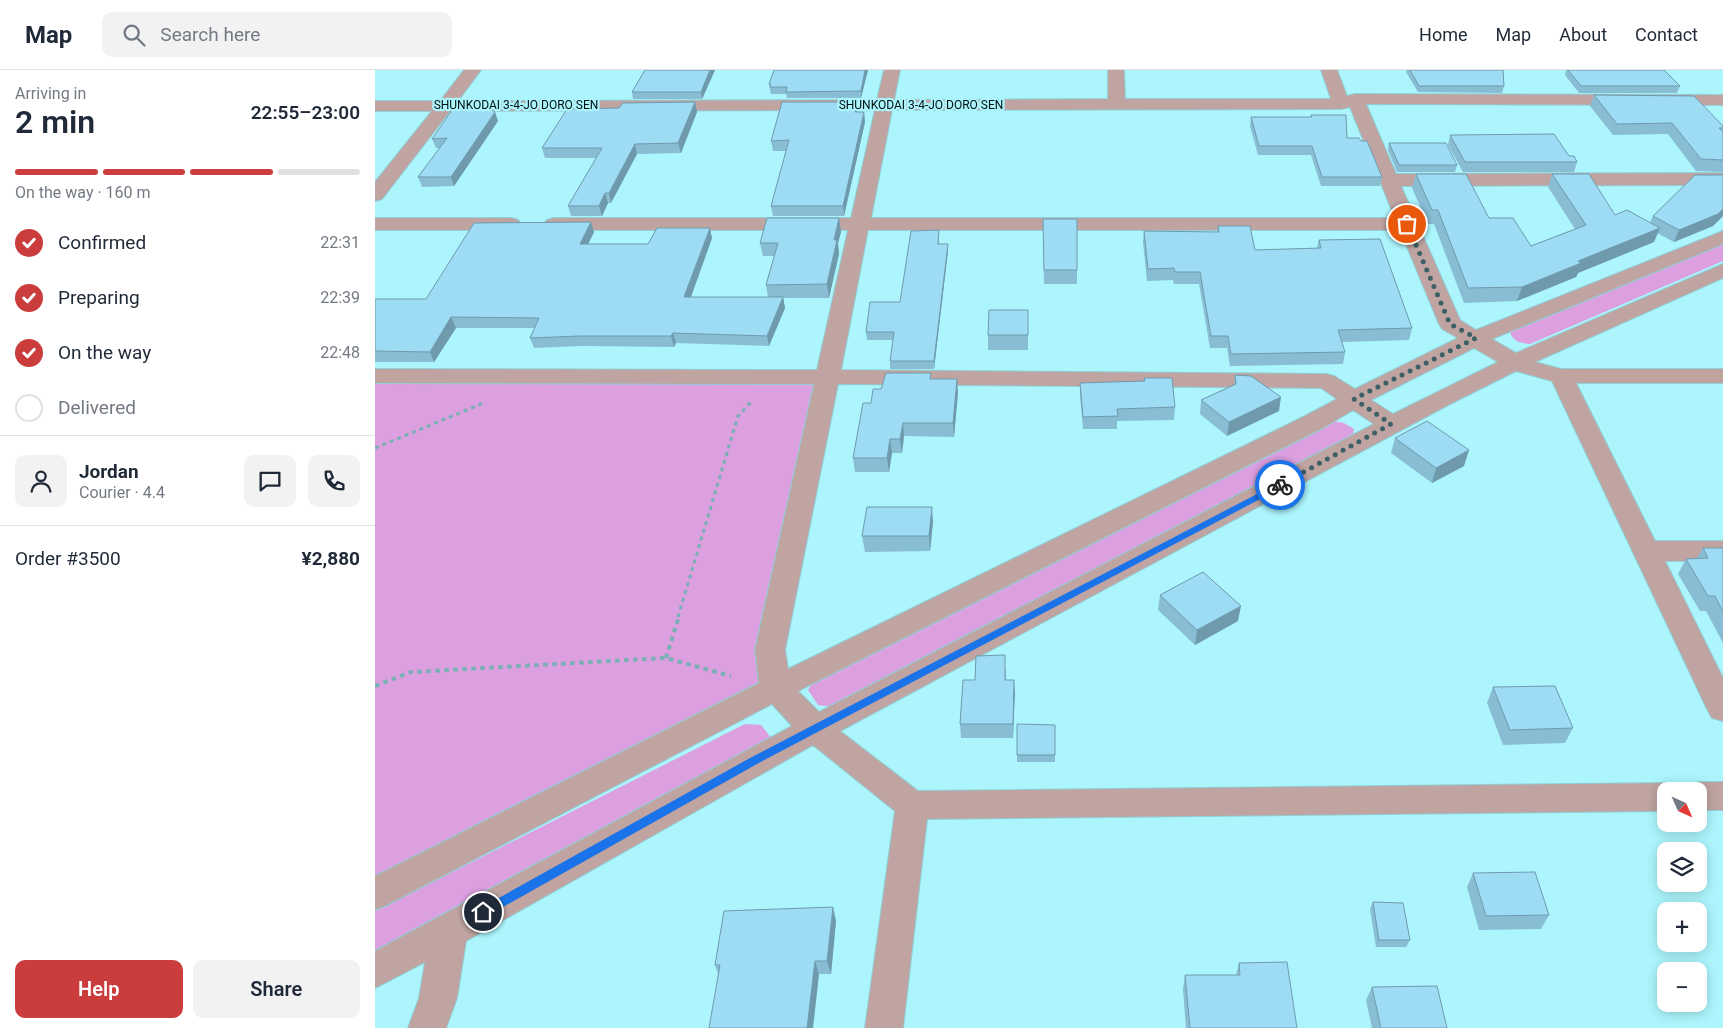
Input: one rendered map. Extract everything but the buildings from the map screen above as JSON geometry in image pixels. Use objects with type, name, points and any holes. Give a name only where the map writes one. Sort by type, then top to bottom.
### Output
[{"type":"street","points":[[375,195],[473,70]]},
{"type":"street","points":[[892,70],[858,223],[828,377],[770,650],[775,688],[815,729],[912,805],[1657,797]]},
{"type":"street","points":[[1117,70],[1117,106]]},
{"type":"street","points":[[1329,70],[1389,180],[1450,324],[1517,363],[1538,371],[1561,376],[1723,376]]},
{"type":"street","name":"SHUNKODAI 3-4-JO DORO SEN","points":[[375,106],[1117,106],[1348,102],[1723,100]]},
{"type":"street","points":[[1389,180],[1723,179]]},
{"type":"street","points":[[375,224],[1407,224]]},
{"type":"street","points":[[375,894],[775,688],[1314,422],[1354,399],[1476,338],[1723,237]]},
{"type":"street","points":[[375,970],[449,932],[815,729],[1325,461],[1391,424],[1517,363],[1723,270]]},
{"type":"street","points":[[375,376],[1326,381],[1391,424]]},
{"type":"street","points":[[1561,376],[1723,709]]},
{"type":"street","points":[[1645,551],[1723,551]]},
{"type":"street","points":[[1707,796],[1723,796]]},
{"type":"street","points":[[885,1028],[912,805]]},
{"type":"street","points":[[427,1028],[438,998],[449,932]]},
{"type":"path","points":[[666,658],[738,416],[775,377]]},
{"type":"path","points":[[375,448],[492,400]]},
{"type":"path","points":[[375,686],[411,672],[666,658],[775,688]]},
{"type":"shaded area","points":[[1723,242],[1723,261],[1530,344],[1518,341],[1511,335],[1510,332]]},
{"type":"shaded area","points":[[375,376],[828,377],[775,688],[375,894]]},
{"type":"shaded area","points":[[1333,421],[1344,423],[1354,429],[1352,439],[833,707],[818,705],[808,690],[814,680]]},
{"type":"shaded area","points":[[745,724],[761,725],[772,739],[375,955],[375,911]]},
{"type":"way so far","points":[[1280,485],[1351,448],[1391,424],[1354,399],[1476,338],[1450,324],[1407,224]]},
{"type":"route","points":[[483,912],[754,761],[1280,485]]}]
